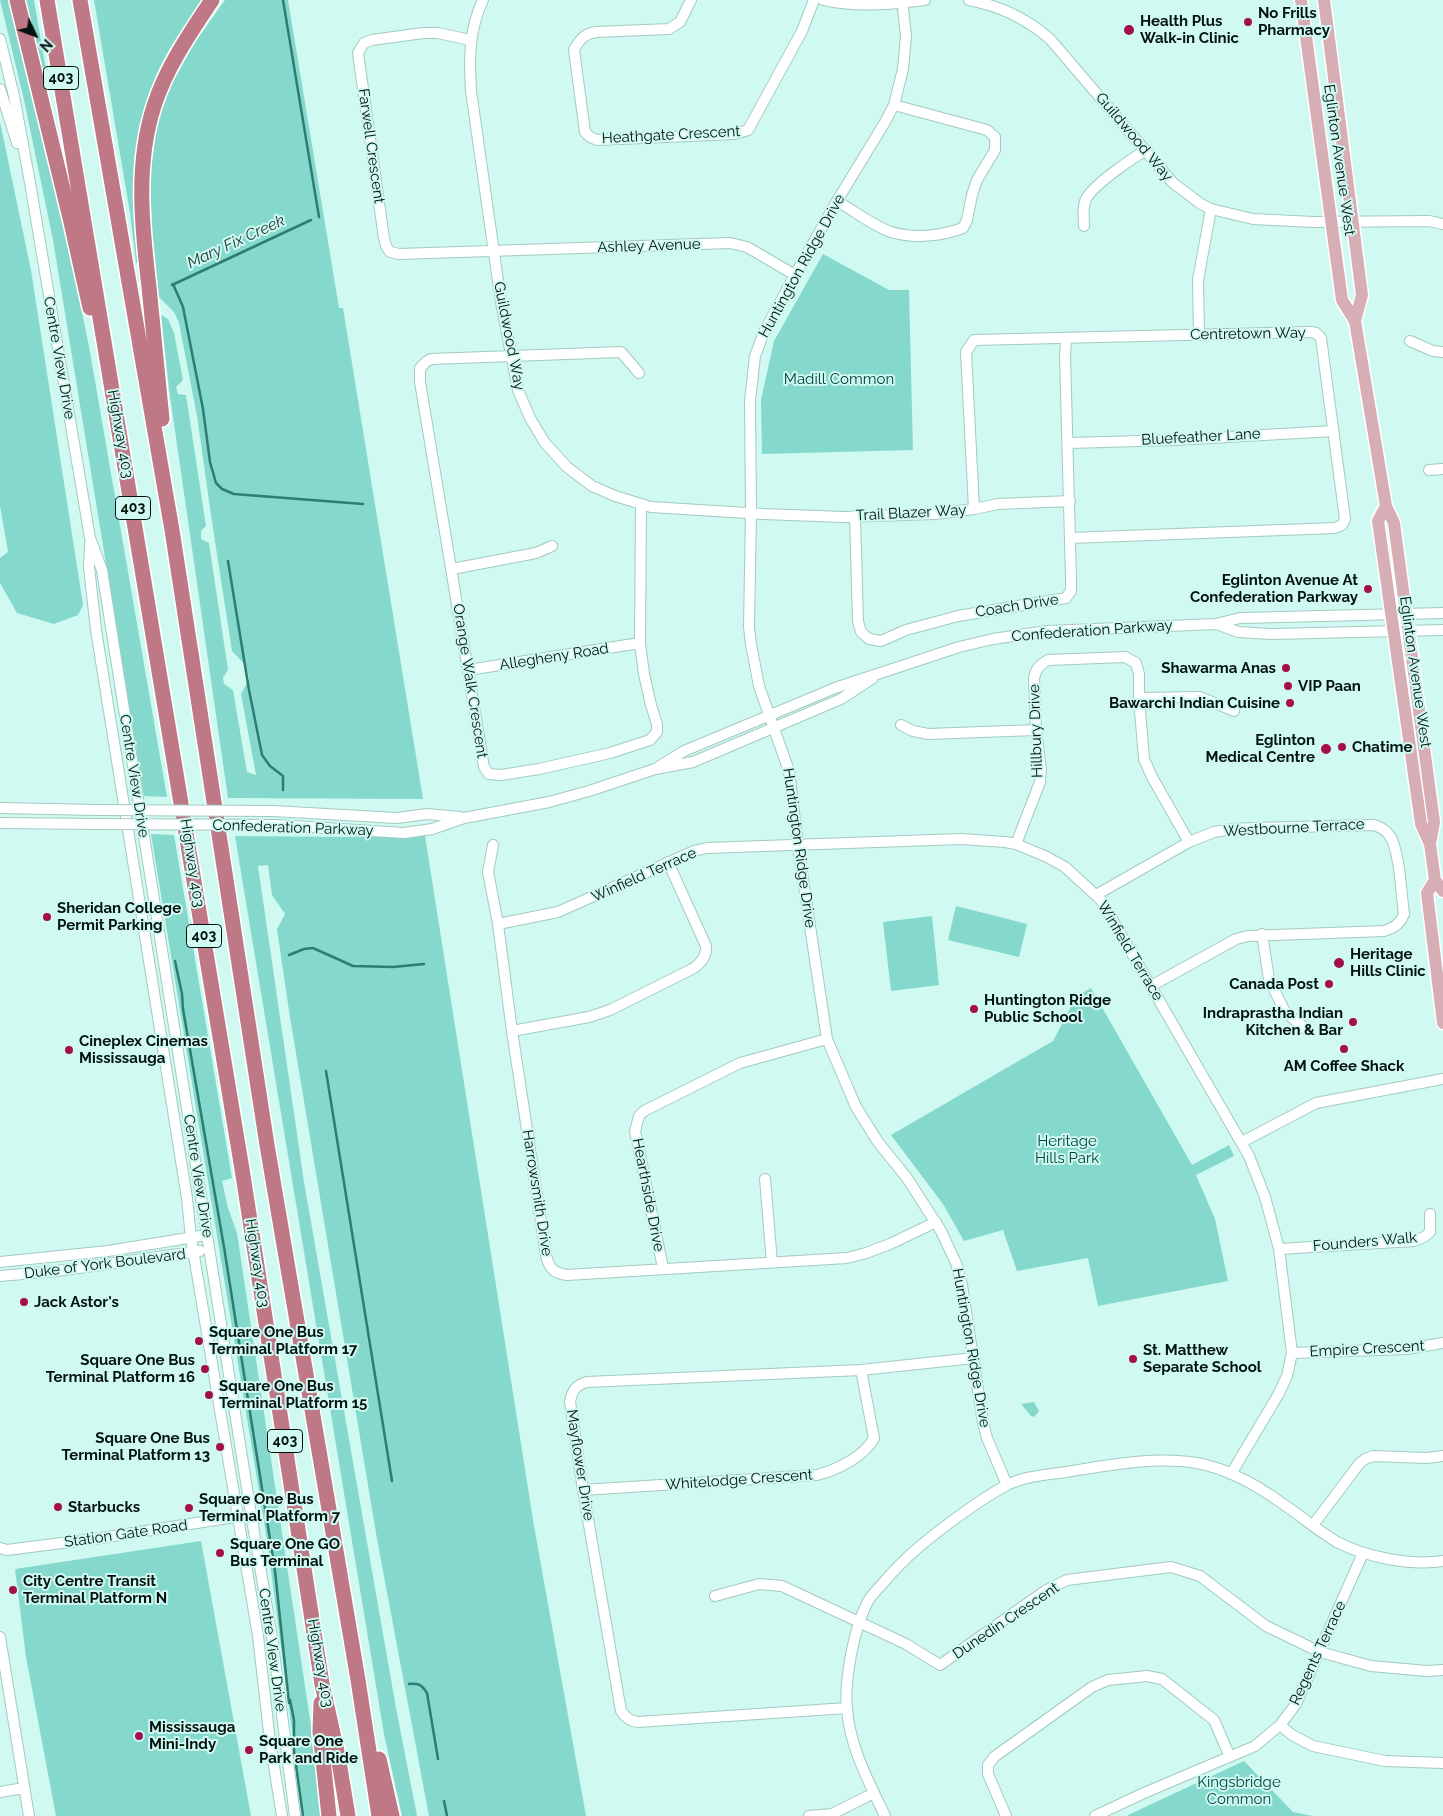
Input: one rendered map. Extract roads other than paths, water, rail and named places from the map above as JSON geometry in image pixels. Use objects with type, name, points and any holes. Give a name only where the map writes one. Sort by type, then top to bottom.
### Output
[{"type":"highway","points":[[17,0],[69,213],[90,309],[105,342]]},
{"type":"highway","name":"Highway 403","points":[[48,0],[244,1176],[322,1684],[338,1756],[348,1816]]},
{"type":"highway","name":"Highway 403","points":[[80,0],[172,530],[267,1145],[379,1816]]},
{"type":"highway","points":[[172,530],[145,252],[141,182],[143,160],[153,108],[158,94],[175,60],[212,0]]},
{"type":"highway","points":[[322,1684],[320,1732],[329,1816]]},
{"type":"highway","points":[[362,1711],[379,1758],[392,1816]]},
{"type":"main road","name":"Eglinton Avenue West","points":[[1301,0],[1342,300],[1355,321],[1386,506],[1394,522],[1434,822],[1430,844]]},
{"type":"main road","name":"Eglinton Avenue West","points":[[1324,0],[1362,295],[1355,321]]},
{"type":"main road","name":"Eglinton Avenue West","points":[[1386,506],[1378,522],[1421,824],[1430,844],[1435,880],[1427,893],[1443,1023]]},
{"type":"main road","points":[[1435,880],[1443,890]]},
{"type":"street","name":"Guildwood Way","points":[[483,0],[470,40],[471,91],[501,302],[518,390],[530,418],[545,443],[567,467],[592,486],[615,496],[651,507],[751,512]]},
{"type":"street","name":"Heathgate Crescent","points":[[691,0],[680,22],[669,29],[587,33],[580,39],[574,50],[586,132],[590,137],[597,140],[735,134],[748,130],[802,31],[814,0]]},
{"type":"street","points":[[822,0],[837,4],[861,6],[925,0]]},
{"type":"street","name":"Guildwood Way","points":[[969,0],[983,2],[1015,14],[1027,20],[1050,39],[1173,183],[1201,204],[1211,209],[1252,219],[1331,222],[1429,221],[1443,224]]},
{"type":"street","name":"Huntington Ridge Drive","points":[[902,1],[906,36],[903,69],[894,105],[886,122],[794,275],[762,336],[755,356],[750,401],[750,635],[759,686],[789,771],[827,1039],[856,1107],[878,1142],[907,1178],[936,1222],[950,1249],[962,1285],[984,1423],[1007,1485]]},
{"type":"street","name":"Farwell Crescent","points":[[470,40],[438,33],[423,33],[372,40],[364,43],[358,53],[386,246],[390,252],[399,254],[494,251]]},
{"type":"street","name":"Centre View Drive","points":[[0,39],[14,96],[29,177],[90,538],[102,570],[251,1514],[272,1636],[295,1816]]},
{"type":"street","name":"Centre View Drive","points":[[0,89],[29,177]]},
{"type":"street","points":[[837,201],[889,231],[907,235],[945,235],[963,228],[967,220],[977,180],[995,150],[995,137],[987,130],[894,105]]},
{"type":"street","points":[[1084,226],[1086,199],[1094,188],[1144,151]]},
{"type":"street","points":[[1199,335],[1198,280],[1211,209]]},
{"type":"street","name":"Ashley Avenue","points":[[494,251],[730,243],[747,247],[794,275]]},
{"type":"street","name":"Centretown Way","points":[[974,510],[966,357],[966,352],[974,340],[1311,332],[1321,338],[1345,520],[1342,525],[1335,528],[1070,538]]},
{"type":"street","name":"Coach Drive","points":[[856,516],[858,621],[861,632],[869,639],[881,641],[906,630],[958,616],[1066,598],[1070,591],[1072,578],[1066,338]]},
{"type":"street","points":[[1410,341],[1433,351],[1443,352]]},
{"type":"street","points":[[512,357],[621,352],[639,373]]},
{"type":"street","name":"Orange Walk Crescent","points":[[512,357],[431,359],[420,368],[420,382],[484,766],[489,774],[501,775],[540,769],[601,755],[650,740],[658,732],[651,705],[640,643],[641,504]]},
{"type":"street","name":"Bluefeather Lane","points":[[1068,442],[1176,440],[1333,431]]},
{"type":"street","points":[[1429,470],[1443,469]]},
{"type":"street","name":"Trail Blazer Way","points":[[751,512],[764,514],[856,516],[935,514],[974,510],[998,504],[1070,501]]},
{"type":"street","name":"Centre View Drive","points":[[90,538],[89,567],[96,630],[185,1188],[191,1238],[236,1517],[258,1636],[270,1741],[282,1816]]},
{"type":"street","points":[[452,569],[536,553],[552,546]]},
{"type":"street","name":"Confederation Parkway","points":[[656,769],[684,751],[835,688],[959,647],[1047,631],[1216,624],[1240,618],[1443,612]]},
{"type":"street","name":"Confederation Parkway","points":[[1216,624],[1238,632],[1271,634],[1443,630]]},
{"type":"street","name":"Allegheny Road","points":[[468,670],[640,643]]},
{"type":"street","name":"Hillbury Drive","points":[[1016,844],[1040,782],[1041,770],[1036,730],[1035,671],[1048,660],[1125,657],[1136,664],[1139,674],[1138,698],[1144,759],[1152,777],[1189,842]]},
{"type":"street","name":"Confederation Parkway","points":[[0,822],[277,826],[404,833],[432,829],[464,818],[589,792],[656,769],[693,762],[841,699],[884,671]]},
{"type":"street","points":[[1138,698],[1200,697],[1234,711]]},
{"type":"street","points":[[901,725],[913,731],[928,734],[1036,730]]},
{"type":"street","name":"Confederation Parkway","points":[[0,808],[274,811],[397,818],[427,814],[464,818]]},
{"type":"street","name":"Westbourne Terrace","points":[[1096,895],[1189,842],[1214,832],[1254,828],[1374,825],[1382,828],[1389,835],[1395,847],[1404,914],[1397,925],[1384,931],[1248,936],[1236,939],[1151,986]]},
{"type":"street","name":"Winfield Terrace","points":[[498,924],[558,912],[668,862],[694,851],[708,848],[982,839],[1016,844],[1065,867],[1096,895],[1242,1142],[1266,1197],[1279,1249],[1292,1353],[1287,1376],[1278,1396],[1231,1474]]},
{"type":"street","name":"Harrowsmith Drive","points":[[493,845],[488,872],[498,924],[512,1031],[548,1265],[553,1270],[568,1275],[663,1268],[832,1260],[866,1253],[936,1222]]},
{"type":"street","points":[[512,1031],[589,1018],[610,1010],[694,968],[701,962],[706,952],[706,946],[668,862]]},
{"type":"street","points":[[1262,934],[1269,979],[1285,1012],[1306,1029]]},
{"type":"street","name":"Hearthside Drive","points":[[663,1268],[635,1131],[635,1125],[639,1116],[644,1111],[740,1063],[827,1039]]},
{"type":"street","points":[[1242,1142],[1316,1103],[1443,1079]]},
{"type":"street","points":[[765,1179],[772,1263]]},
{"type":"street","name":"Founders Walk","points":[[1279,1249],[1414,1241],[1424,1238],[1430,1232],[1430,1214]]},
{"type":"street","name":"Duke of York Boulevard","points":[[0,1262],[108,1251],[207,1235]]},
{"type":"street","name":"Duke of York Boulevard","points":[[0,1276],[58,1271],[209,1250]]},
{"type":"street","name":"Empire Crescent","points":[[1292,1353],[1406,1349],[1443,1343]]},
{"type":"street","name":"Mayflower Drive","points":[[847,1708],[638,1722],[628,1719],[621,1711],[583,1490],[570,1402],[574,1389],[578,1384],[587,1382],[861,1370],[974,1358]]},
{"type":"street","name":"Whitelodge Crescent","points":[[583,1490],[817,1475],[836,1470],[870,1446],[874,1438],[861,1370]]},
{"type":"street","points":[[1313,1525],[1359,1464],[1365,1459],[1373,1456],[1427,1458],[1443,1456]]},
{"type":"street","points":[[885,1816],[851,1739],[847,1708],[852,1653],[860,1620],[868,1601],[901,1562],[928,1538],[1007,1485],[1028,1478],[1144,1461],[1194,1463],[1210,1466],[1257,1486],[1336,1542],[1362,1553],[1416,1563],[1443,1561]]},
{"type":"street","name":"Station Gate Road","points":[[0,1548],[7,1550],[54,1544],[251,1514]]},
{"type":"street","name":"Regents Terrace","points":[[1095,1816],[1255,1746],[1280,1725],[1296,1704],[1362,1553]]},
{"type":"street","name":"Dunedin Crescent","points":[[860,1620],[906,1644],[940,1665],[1045,1591],[1068,1580],[1171,1567],[1200,1576],[1266,1626],[1320,1652]]},
{"type":"street","points":[[715,1596],[759,1584],[782,1586],[860,1620]]},
{"type":"street","points":[[0,1636],[29,1816]]},
{"type":"street","points":[[1320,1652],[1371,1666],[1427,1671],[1443,1670]]},
{"type":"street","points":[[1006,1816],[988,1774],[988,1765],[994,1757],[1092,1686],[1108,1680],[1146,1676],[1162,1679],[1214,1720],[1230,1757]]},
{"type":"street","points":[[1280,1725],[1292,1735],[1312,1746],[1385,1761],[1443,1763]]},
{"type":"street","points":[[0,1792],[24,1788]]},
{"type":"street","points":[[809,1816],[832,1814],[874,1793]]},
{"type":"waterway","points":[[283,0],[319,217]]},
{"type":"waterway","name":"Mary Fix Creek","points":[[172,285],[311,220]]},
{"type":"waterway","points":[[173,284],[183,307],[203,409],[210,462],[216,483],[222,489],[234,494],[363,504]]},
{"type":"waterway","points":[[228,561],[249,690],[262,755],[270,766],[283,776],[283,790]]},
{"type":"waterway","points":[[289,955],[304,949],[313,948],[353,966],[393,967],[424,964]]},
{"type":"waterway","points":[[175,961],[224,1247],[275,1571],[289,1703]]},
{"type":"waterway","points":[[326,1071],[392,1481]]},
{"type":"waterway","points":[[409,1684],[420,1685],[427,1693],[438,1759]]},
{"type":"waterway","points":[[290,1700],[294,1720],[294,1751],[303,1816]]},
{"type":"waterway","points":[[444,1801],[447,1816]]},
{"type":"place","name":"No Frills Pharmacy","points":[[1248,22]]},
{"type":"place","name":"Health Plus Walk-in Clinic","points":[[1129,30]]},
{"type":"place","name":"Eglinton Avenue At Confederation Parkway","points":[[1368,589]]},
{"type":"place","name":"Shawarma Anas","points":[[1286,668]]},
{"type":"place","name":"VIP Paan","points":[[1288,686]]},
{"type":"place","name":"Bawarchi Indian Cuisine","points":[[1290,703]]},
{"type":"place","name":"Chatime","points":[[1342,747]]},
{"type":"place","name":"Eglinton Medical Centre","points":[[1326,749]]},
{"type":"place","name":"Sheridan College Permit Parking","points":[[47,917]]},
{"type":"place","name":"Heritage Hills Clinic","points":[[1339,963]]},
{"type":"place","name":"Canada Post","points":[[1329,984]]},
{"type":"place","name":"Huntington Ridge Public School","points":[[974,1009]]},
{"type":"place","name":"Indraprastha Indian Kitchen & Bar","points":[[1353,1022]]},
{"type":"place","name":"AM Coffee Shack","points":[[1344,1049]]},
{"type":"place","name":"Cineplex Cinemas Mississauga","points":[[69,1050]]},
{"type":"place","name":"Jack Astor's","points":[[24,1302]]},
{"type":"place","name":"Square One Bus Terminal Platform 17","points":[[199,1341]]},
{"type":"place","name":"St. Matthew Separate School","points":[[1133,1359]]},
{"type":"place","name":"Square One Bus Terminal Platform 16","points":[[205,1369]]},
{"type":"place","name":"Square One Bus Terminal Platform 15","points":[[209,1395]]},
{"type":"place","name":"Square One Bus Terminal Platform 13","points":[[220,1447]]},
{"type":"place","name":"Starbucks","points":[[58,1507]]},
{"type":"place","name":"Square One Bus Terminal Platform 7","points":[[189,1508]]},
{"type":"place","name":"Square One GO Bus Terminal","points":[[220,1553]]},
{"type":"place","name":"City Centre Transit Terminal Platform N","points":[[13,1590]]},
{"type":"place","name":"Mississauga Mini-Indy","points":[[139,1736]]},
{"type":"place","name":"Square One Park and Ride","points":[[249,1750]]},
{"type":"park label","name":"Madill Common","points":[[839,379]]},
{"type":"park label","name":"Heritage Hills Park","points":[[1067,1150]]},
{"type":"park label","name":"Kingsbridge Common","points":[[1239,1790]]}]
